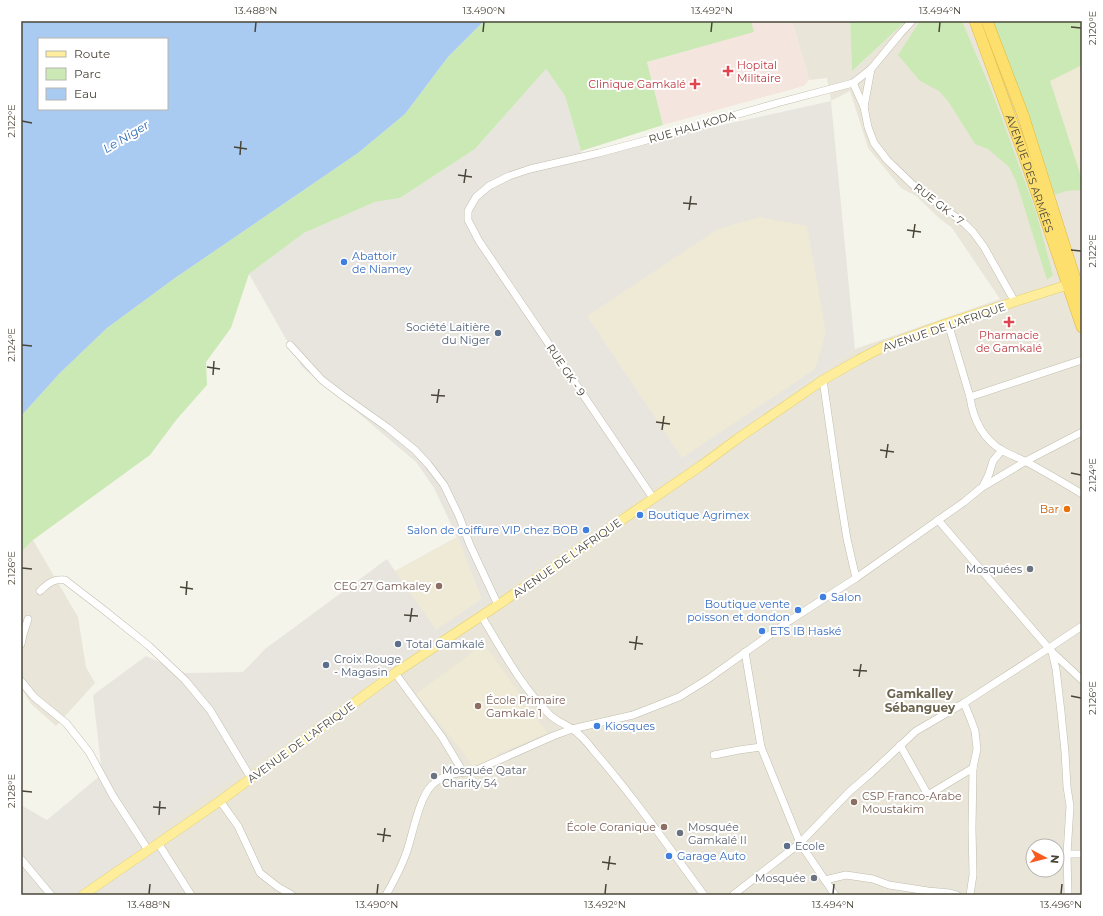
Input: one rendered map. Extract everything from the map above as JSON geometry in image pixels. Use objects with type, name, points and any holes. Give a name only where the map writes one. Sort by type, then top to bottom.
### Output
[{"type":"highway","name":"AVENUE DES ARMÉES","points":[[975,21],[1042,206],[1082,302]]},
{"type":"highway","name":"AVENUE DES ARMÉES","points":[[987,21],[1022,115],[1075,284],[1082,327]]},
{"type":"highway","points":[[982,38],[992,34]]},
{"type":"main road","name":"AVENUE DE L'AFRIQUE","points":[[83,895],[220,801],[396,673],[482,617],[823,380],[883,347],[948,323],[1075,284]]},
{"type":"street","name":"RUE HALI KODA","points":[[468,220],[468,211],[476,197],[489,186],[509,176],[530,169],[599,153],[853,83],[871,69],[912,21]]},
{"type":"street","points":[[864,107],[871,69]]},
{"type":"street","points":[[853,83],[864,107]]},
{"type":"street","name":"RUE GK - 7","points":[[864,107],[874,144],[887,160],[913,185],[965,224],[973,232],[984,247],[1015,302]]},
{"type":"street","name":"RUE GK - 9","points":[[468,220],[479,241],[653,498]]},
{"type":"street","points":[[948,323],[974,415],[981,430],[1002,450],[1026,461],[1082,494]]},
{"type":"street","points":[[290,345],[322,380],[388,428],[415,450],[428,464],[444,485],[498,605]]},
{"type":"street","points":[[970,397],[1082,360]]},
{"type":"street","points":[[823,380],[847,539],[856,578]]},
{"type":"street","points":[[386,895],[405,856],[416,819],[427,790],[433,784],[454,774],[472,772],[572,729],[633,715],[679,697],[708,679],[789,621],[856,578],[982,488],[1026,461],[1082,432]]},
{"type":"street","points":[[982,488],[989,474],[993,461],[1002,450]]},
{"type":"street","points":[[938,520],[1050,650],[1082,680]]},
{"type":"street","points":[[40,591],[50,582],[65,580],[149,646],[185,680],[210,710],[252,778]]},
{"type":"street","points":[[482,617],[522,683],[536,701],[557,721],[572,729],[586,741],[704,895]]},
{"type":"street","points":[[21,644],[28,619]]},
{"type":"street","points":[[733,895],[800,843],[849,792],[916,731],[1050,650],[1082,626]]},
{"type":"street","points":[[1050,650],[1056,670],[1063,726],[1067,787],[1070,806],[1067,854],[1068,895]]},
{"type":"street","points":[[745,652],[761,747],[800,843],[833,894]]},
{"type":"street","points":[[396,673],[442,737],[463,772]]},
{"type":"street","points":[[21,681],[34,696],[66,723],[89,752],[113,796],[148,850]]},
{"type":"street","points":[[964,703],[975,731],[977,749],[974,768],[972,828],[973,875],[970,895]]},
{"type":"street","points":[[900,745],[928,795],[974,768]]},
{"type":"street","points":[[714,755],[761,747]]},
{"type":"street","points":[[220,801],[238,826],[260,873],[278,887],[292,895]]},
{"type":"street","points":[[158,843],[192,895]]},
{"type":"street","points":[[1067,854],[1082,854]]},
{"type":"street","points":[[21,859],[51,895]]},
{"type":"street","points":[[825,880],[846,875],[873,879],[889,885],[957,895]]},
{"type":"shaded area","name":"Hopital Militaire","points":[[751,21],[792,21],[809,80],[804,86],[663,125],[647,62],[753,32]]},
{"type":"shaded area","points":[[792,21],[850,21],[852,71],[906,21],[1082,21],[1082,895],[191,895],[150,834],[855,349],[1000,299],[952,228],[916,196],[901,188],[868,148],[850,91],[831,101],[827,78],[809,80]]},
{"type":"shaded area","points":[[1082,65],[1082,178],[1081,178],[1050,81]]},
{"type":"shaded area","points":[[546,69],[565,96],[582,155],[831,101],[855,349],[151,834],[191,895],[21,895],[21,805],[47,820],[102,774],[93,695],[146,656],[185,673],[243,672],[265,649],[387,559],[395,571],[457,537],[434,488],[416,462],[302,367],[249,274],[304,233],[375,202],[400,198],[475,149]]},
{"type":"shaded area","points":[[760,217],[807,226],[826,333],[815,369],[682,458],[587,316],[718,229]]},
{"type":"shaded area","points":[[458,537],[482,599],[436,630],[395,571]]},
{"type":"shaded area","points":[[33,540],[78,617],[86,667],[95,683],[56,726],[31,704],[21,688],[21,550]]},
{"type":"shaded area","points":[[484,644],[547,733],[497,754],[499,759],[474,768],[460,748],[416,694]]},
{"type":"green space","points":[[484,21],[751,21],[754,32],[647,62],[663,125],[581,151],[565,96],[546,69],[475,149],[400,198],[375,202],[304,233],[249,274],[231,328],[206,362],[207,385],[177,419],[150,455],[33,540],[22,551],[21,416],[60,373],[107,328],[175,278],[358,153],[405,114],[448,57]]},
{"type":"green space","points":[[850,21],[906,21],[852,71]]},
{"type":"green space","points":[[920,21],[962,21],[994,97],[1036,212],[1053,275],[1047,280],[1016,181],[1009,167],[988,149],[975,144],[948,101],[939,91],[920,81],[898,55]]},
{"type":"green space","points":[[991,21],[1082,21],[1082,65],[1050,81],[1082,180],[1082,190],[1066,191],[1055,195]]},
{"type":"water","name":"Le Niger","points":[[21,21],[484,21],[448,57],[405,114],[358,153],[175,278],[107,328],[60,373],[21,416]]},
{"type":"place","name":"Hopital Militaire","points":[[728,71]]},
{"type":"place","name":"Clinique Gamkalé","points":[[695,84]]},
{"type":"place","name":"Abattoir de Niamey","points":[[344,262]]},
{"type":"place","name":"Pharmacie de Gamkalé","points":[[1009,322]]},
{"type":"place","name":"Société Laitière du Niger","points":[[498,333]]},
{"type":"place","name":"Bar","points":[[1067,509]]},
{"type":"place","name":"Boutique Agrimex","points":[[640,515]]},
{"type":"place","name":"Salon de coiffure VIP chez BOB","points":[[586,530]]},
{"type":"place","name":"Mosquées","points":[[1030,569]]},
{"type":"place","name":"CEG 27 Gamkaley","points":[[439,586]]},
{"type":"place","name":"Salon","points":[[823,597]]},
{"type":"place","name":"Boutique vente poisson et dondon","points":[[798,610]]},
{"type":"place","name":"ETS IB Haské","points":[[762,631]]},
{"type":"place","name":"Total Gamkalé","points":[[398,644]]},
{"type":"place","name":"Croix Rouge - Magasin","points":[[326,665]]},
{"type":"place","name":"École Primaire Gamkale 1","points":[[478,706]]},
{"type":"place","name":"Kiosques","points":[[597,726]]},
{"type":"place","name":"Mosquée Qatar Charity 54","points":[[434,776]]},
{"type":"place","name":"CSP Franco-Arabe Moustakim","points":[[854,802]]},
{"type":"place","name":"École Coranique","points":[[664,827]]},
{"type":"place","name":"Mosquée Gamkalé II","points":[[680,833]]},
{"type":"place","name":"Ecole","points":[[787,846]]},
{"type":"place","name":"Garage Auto","points":[[669,856]]},
{"type":"place","name":"Mosquée","points":[[814,878]]},
{"type":"district","name":"Gamkalley Sébanguey","points":[[920,701]]}]
